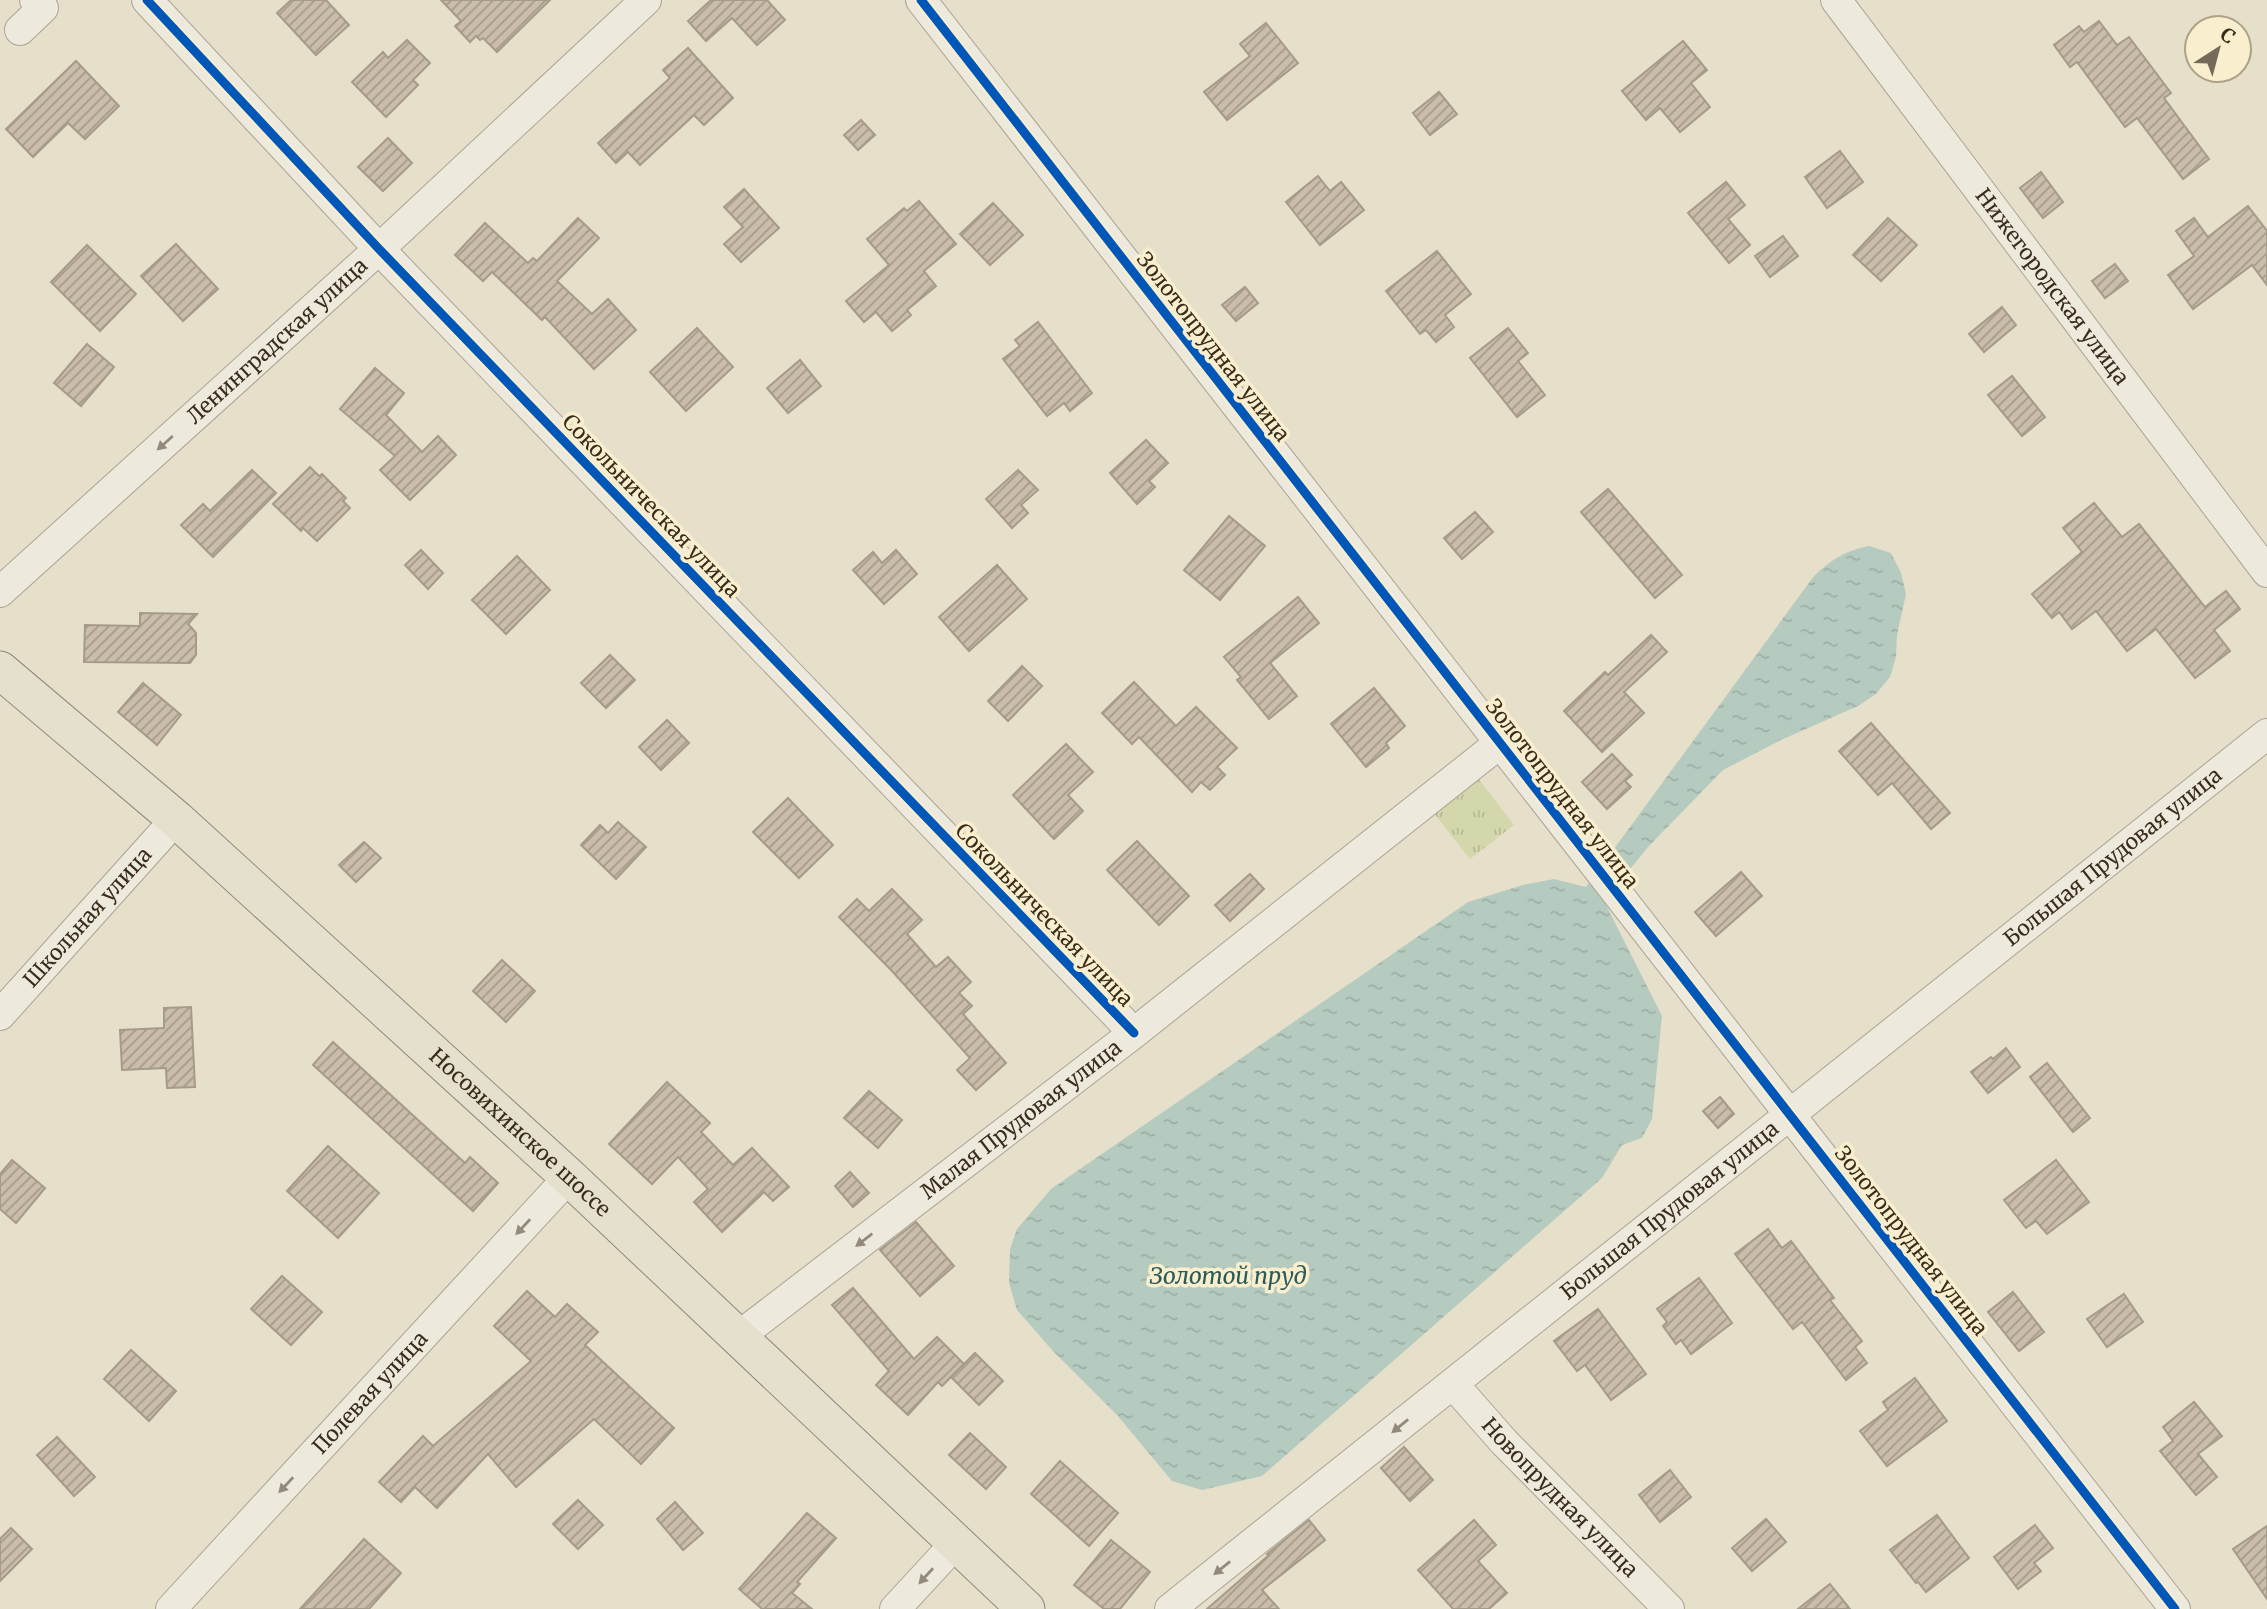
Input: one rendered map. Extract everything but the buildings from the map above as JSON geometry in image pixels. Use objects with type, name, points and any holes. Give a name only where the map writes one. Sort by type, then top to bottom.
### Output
[{"type":"main road","name":"Носовихинское шоссе","points":[[0,670],[176,819],[569,1177],[1026,1609]]},
{"type":"street","points":[[20,30],[43,8],[36,0]]},
{"type":"street","name":"Сокольническая улица","points":[[147,0],[379,249],[1133,1033]]},
{"type":"street","name":"Ленинградская улица","points":[[0,592],[379,249],[646,0]]},
{"type":"street","name":"Золотопрудная улица","points":[[921,0],[2175,1609]]},
{"type":"street","name":"Нижегородская улица","points":[[1836,0],[2267,572]]},
{"type":"street","name":"Большая Прудовая улица","points":[[1170,1609],[2267,734]]},
{"type":"street","name":"Малая Прудовая улица","points":[[738,1337],[1133,1033],[1500,743]]},
{"type":"street","name":"Школьная улица","points":[[0,1015],[176,819]]},
{"type":"street","name":"Полевая улица","points":[[171,1609],[569,1177]]},
{"type":"street","name":"Новопрудная улица","points":[[1453,1384],[1504,1442],[1669,1609]]},
{"type":"street","points":[[895,1609],[956,1543]]},
{"type":"green space","points":[[1478,778],[1514,825],[1470,859],[1433,812]]},
{"type":"water","name":"Золотой пруд","points":[[1869,546],[1891,553],[1901,573],[1906,594],[1897,635],[1896,657],[1890,677],[1876,694],[1858,706],[1781,740],[1723,770],[1648,847],[1604,901],[1662,1016],[1652,1119],[1642,1138],[1622,1145],[1602,1178],[1262,1476],[1202,1490],[1172,1481],[1117,1415],[1052,1350],[1017,1310],[1009,1283],[1010,1249],[1017,1229],[1051,1189],[1468,902],[1523,885],[1554,879],[1586,887],[1814,576],[1839,556]]},
{"type":"cycle path","points":[[147,0],[379,249],[1134,1033]]},
{"type":"cycle path","points":[[921,0],[2175,1609]]}]
